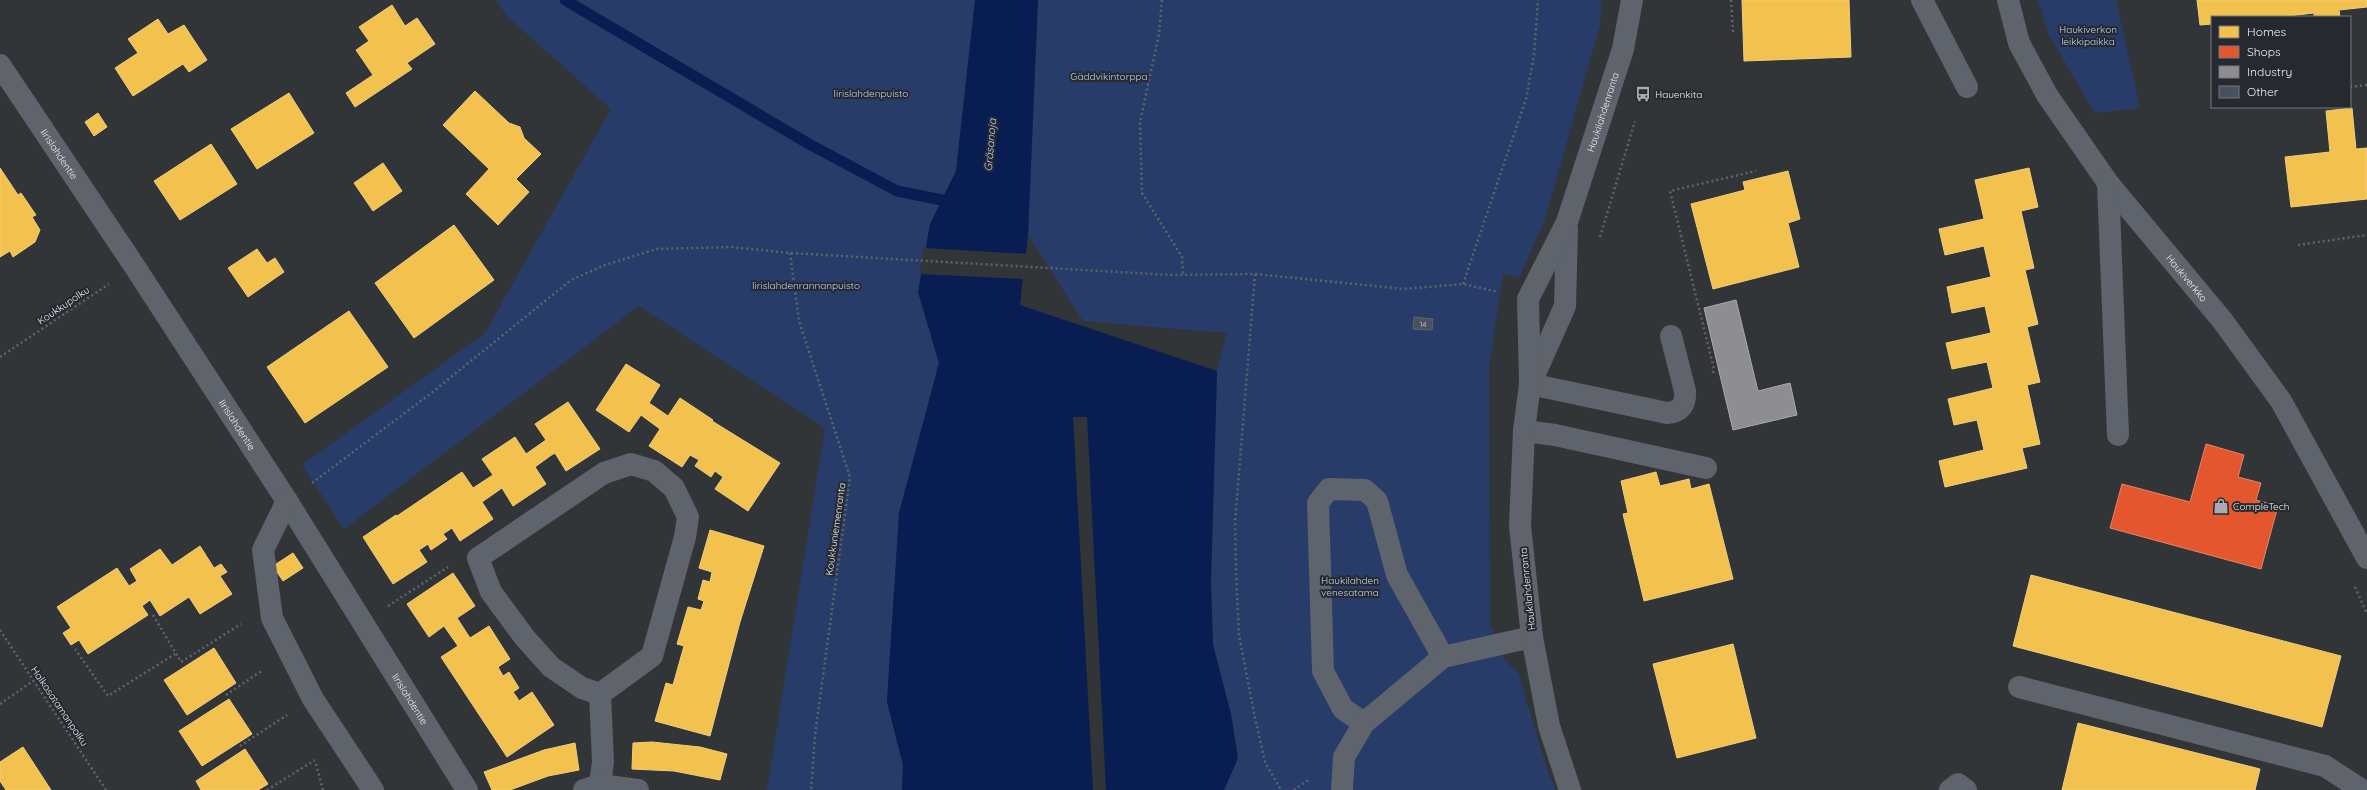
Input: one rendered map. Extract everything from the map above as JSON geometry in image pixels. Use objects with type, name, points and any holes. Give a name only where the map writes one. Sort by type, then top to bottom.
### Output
[{"type":"street","name":"Haukilahdenranta","points":[[1570,790],[1549,726],[1532,637],[1520,526],[1524,431],[1530,384],[1528,299],[1567,222],[1623,49],[1632,0]]},
{"type":"street","points":[[1922,0],[1967,87]]},
{"type":"street","name":"Haukiverkko","points":[[2008,0],[2019,44],[2047,95],[2108,183],[2222,320],[2280,401],[2367,558]]},
{"type":"street","name":"Iirislahdentie","points":[[0,65],[136,267],[287,501],[467,790]]},
{"type":"street","points":[[2108,183],[2118,435]]},
{"type":"street","name":"Haukilahdenranta","points":[[1530,384],[1565,306],[1567,222]]},
{"type":"street","points":[[1530,384],[1667,413],[1674,413],[1681,408],[1686,400],[1686,391],[1671,336]]},
{"type":"street","points":[[1524,431],[1555,435],[1706,468]]},
{"type":"street","points":[[631,464],[654,471],[674,488],[688,518],[686,537],[652,656],[600,694],[582,688],[551,667],[491,592],[478,558],[604,472],[631,464]]},
{"type":"street","points":[[1364,723],[1343,710],[1323,671],[1318,503],[1328,489],[1365,490],[1377,501],[1397,575],[1443,657]]},
{"type":"street","points":[[287,501],[263,550],[272,618],[313,699],[373,790]]},
{"type":"street","points":[[1342,790],[1344,757],[1364,723],[1443,657],[1532,637]]},
{"type":"street","points":[[2018,687],[2325,766],[2362,790]]},
{"type":"street","points":[[600,694],[603,762],[592,788],[638,790]]},
{"type":"street","points":[[1950,790],[1958,784],[1966,790]]},
{"type":"path","points":[[1162,0],[1159,34],[1140,122],[1142,193],[1182,257],[1183,274]]},
{"type":"path","points":[[1463,284],[1526,99],[1534,55],[1538,0]]},
{"type":"path","points":[[1731,0],[1733,32]]},
{"type":"path","points":[[2351,87],[2367,85]]},
{"type":"path","points":[[1686,391],[1705,386],[1712,380],[1714,369],[1670,191],[1756,171]]},
{"type":"path","points":[[2298,245],[2367,235]]},
{"type":"path","points":[[287,501],[430,394],[571,280],[605,265],[657,249],[732,247],[790,254],[842,255],[1170,275],[1255,274],[1404,288],[1463,284],[1505,294]]},
{"type":"path","name":"Koukkuniemenranta","points":[[790,254],[799,321],[850,477],[815,735],[811,790]]},
{"type":"path","name":"Koukkupolku","points":[[0,357],[136,267]]},
{"type":"path","points":[[1255,274],[1235,522],[1239,635],[1265,762],[1281,790]]},
{"type":"path","points":[[362,622],[441,571],[466,558],[478,558]]},
{"type":"path","points":[[154,615],[181,662],[270,606]]},
{"type":"path","name":"Halkosatamanpolku","points":[[0,630],[106,790]]},
{"type":"path","points":[[76,648],[108,696],[176,654]]},
{"type":"path","points":[[226,695],[290,652]]},
{"type":"path","points":[[0,704],[34,681]]},
{"type":"path","points":[[240,746],[313,699]]},
{"type":"path","points":[[267,790],[315,760]]},
{"type":"green space","name":"Iirislahdenrannanpuisto","points":[[496,0],[975,0],[956,171],[930,224],[918,292],[939,363],[899,513],[887,701],[903,765],[902,790],[767,790],[825,428],[639,306],[344,529],[302,465],[485,333],[611,109],[507,16]]},
{"type":"green space","points":[[1038,0],[1602,0],[1600,25],[1545,219],[1519,278],[1503,273],[1489,367],[1490,624],[1505,661],[1518,672],[1548,773],[1556,790],[1224,790],[1238,758],[1231,714],[1213,645],[1211,582],[1217,371],[1227,333],[1083,321],[1028,235]]},
{"type":"green space","name":"Haukiverkon leikkipaikka","points":[[2038,0],[2116,0],[2140,108],[2095,113],[2049,35]]},
{"type":"water","name":"Gräsanoja","points":[[975,0],[1038,0],[1028,235],[1020,305],[1217,371],[1211,582],[1213,645],[1231,714],[1238,758],[1224,790],[902,790],[903,765],[887,702],[899,513],[939,363],[918,292],[930,224],[956,171]]},
{"type":"pier","points":[[924,248],[1028,254],[1025,279],[919,274]]},
{"type":"pier","points":[[1073,417],[1087,417],[1106,790],[1093,790]]},
{"type":"building: Homes","points":[[1742,0],[1849,0],[1851,57],[1744,61]]},
{"type":"building: Homes","points":[[2197,0],[2367,0],[2367,7],[2339,10],[2340,16],[2314,16],[2314,13],[2288,16],[2211,16],[2211,24],[2200,25]]},
{"type":"building: Homes","points":[[392,5],[405,26],[417,18],[435,44],[407,63],[412,69],[355,107],[346,93],[373,75],[356,50],[369,41],[359,27]]},
{"type":"building: Homes","points":[[158,19],[168,34],[184,25],[207,60],[189,72],[183,64],[133,96],[115,68],[138,53],[128,39]]},
{"type":"building: Homes","points":[[475,91],[509,123],[520,127],[524,138],[541,154],[516,179],[529,192],[498,225],[466,194],[489,169],[443,125]]},
{"type":"building: Homes","points":[[289,93],[314,133],[257,169],[231,129]]},
{"type":"building: Homes","points":[[2352,108],[2356,149],[2367,148],[2367,199],[2291,207],[2285,157],[2330,152],[2326,111]]},
{"type":"building: Homes","points":[[98,113],[107,127],[94,136],[85,122]]},
{"type":"building: Homes","points":[[211,144],[237,184],[180,220],[154,181]]},
{"type":"building: Homes","points":[[383,163],[402,191],[373,211],[354,183]]},
{"type":"building: Homes","points":[[0,168],[18,195],[21,193],[36,215],[32,217],[40,230],[35,242],[13,257],[10,251],[0,257]]},
{"type":"building: Homes","points":[[2029,168],[2038,207],[2021,211],[2034,268],[2025,270],[2038,324],[2027,327],[2040,382],[2027,385],[2040,444],[2022,448],[2027,468],[1945,487],[1939,461],[1984,450],[1977,420],[1954,425],[1948,399],[1993,388],[1987,362],[1952,369],[1946,343],[1991,333],[1985,306],[1952,313],[1947,287],[1991,277],[1984,246],[1945,255],[1939,229],[1984,219],[1975,180]]},
{"type":"building: Homes","points":[[1788,171],[1800,219],[1788,223],[1799,267],[1713,289],[1691,204],[1745,190],[1743,182]]},
{"type":"building: Homes","points":[[454,225],[494,280],[414,338],[375,283]]},
{"type":"building: Homes","points":[[257,249],[267,263],[275,258],[284,272],[248,297],[228,268]]},
{"type":"building: Homes","points":[[349,311],[388,367],[305,423],[267,367]]},
{"type":"building: Homes","points":[[626,364],[660,385],[649,403],[668,416],[680,398],[713,420],[712,421],[780,463],[748,511],[715,489],[723,477],[715,471],[711,477],[695,466],[699,460],[690,455],[682,467],[649,446],[660,429],[641,415],[629,432],[596,410]]},
{"type":"building: Homes","points":[[568,402],[600,449],[566,471],[555,453],[550,456],[535,467],[546,484],[513,506],[502,488],[482,502],[493,519],[460,541],[452,528],[443,534],[447,539],[431,550],[428,544],[419,550],[427,562],[393,584],[363,537],[462,472],[473,488],[493,475],[482,459],[515,437],[526,454],[546,440],[535,424]]},
{"type":"building: Homes","points":[[1656,472],[1660,486],[1689,479],[1691,489],[1709,484],[1733,579],[1644,601],[1623,514],[1628,513],[1621,481]]},
{"type":"building: Homes","points":[[710,530],[764,546],[740,622],[710,736],[655,721],[666,683],[673,685],[684,646],[677,644],[688,607],[701,610],[704,601],[698,599],[703,580],[710,582],[712,572],[699,568]]},
{"type":"building: Homes","points":[[200,546],[214,568],[221,564],[227,572],[220,576],[232,594],[200,614],[189,597],[160,616],[150,600],[142,606],[148,615],[88,654],[79,640],[71,645],[63,633],[71,628],[57,607],[117,568],[129,586],[137,581],[130,569],[160,549],[172,565]]},
{"type":"building: Homes","points":[[293,553],[303,568],[283,581],[273,566]]},
{"type":"building: Homes","points":[[453,573],[475,606],[457,618],[470,638],[489,626],[510,659],[498,667],[503,676],[509,672],[519,688],[513,692],[519,701],[532,692],[554,725],[507,757],[441,657],[458,646],[444,626],[429,637],[407,604]]},
{"type":"building: Homes","points":[[2031,575],[2341,656],[2322,727],[2013,646]]},
{"type":"building: Homes","points":[[1733,644],[1756,738],[1677,758],[1653,664]]},
{"type":"building: Homes","points":[[214,648],[236,683],[187,715],[164,680]]},
{"type":"building: Homes","points":[[229,699],[252,734],[202,766],[179,731]]},
{"type":"building: Homes","points":[[2078,723],[2260,769],[2255,790],[2062,790]]},
{"type":"building: Homes","points":[[652,742],[700,747],[727,754],[720,780],[674,771],[632,769],[633,743]]},
{"type":"building: Homes","points":[[575,743],[579,770],[548,776],[510,790],[492,790],[484,772],[544,750]]},
{"type":"building: Homes","points":[[23,747],[51,790],[6,790],[0,781],[0,762]]},
{"type":"building: Homes","points":[[245,749],[268,784],[258,790],[201,790],[196,781]]},
{"type":"building: Shops","points":[[2206,444],[2244,455],[2238,477],[2261,483],[2256,500],[2278,506],[2261,569],[2110,528],[2122,484],[2190,502]]},
{"type":"building: Industry","points":[[1736,300],[1758,391],[1790,383],[1797,415],[1733,430],[1704,308]]},
{"type":"building: Other","points":[[1414,317],[1433,319],[1432,330],[1413,329]]},
{"type":"waterway","points":[[565,0],[809,144],[897,191],[957,203]]},
{"type":"place","name":"Hauenkita","points":[[1643,94]]},
{"type":"place","name":"CompleTech","points":[[2221,506]]},
{"type":"park label","name":"Gäddvikintorppa","points":[[1109,76]]},
{"type":"park label","name":"Iirislahdenpuisto","points":[[871,93]]},
{"type":"park label","name":"Haukilahden venesatama","points":[[1350,586]]}]
